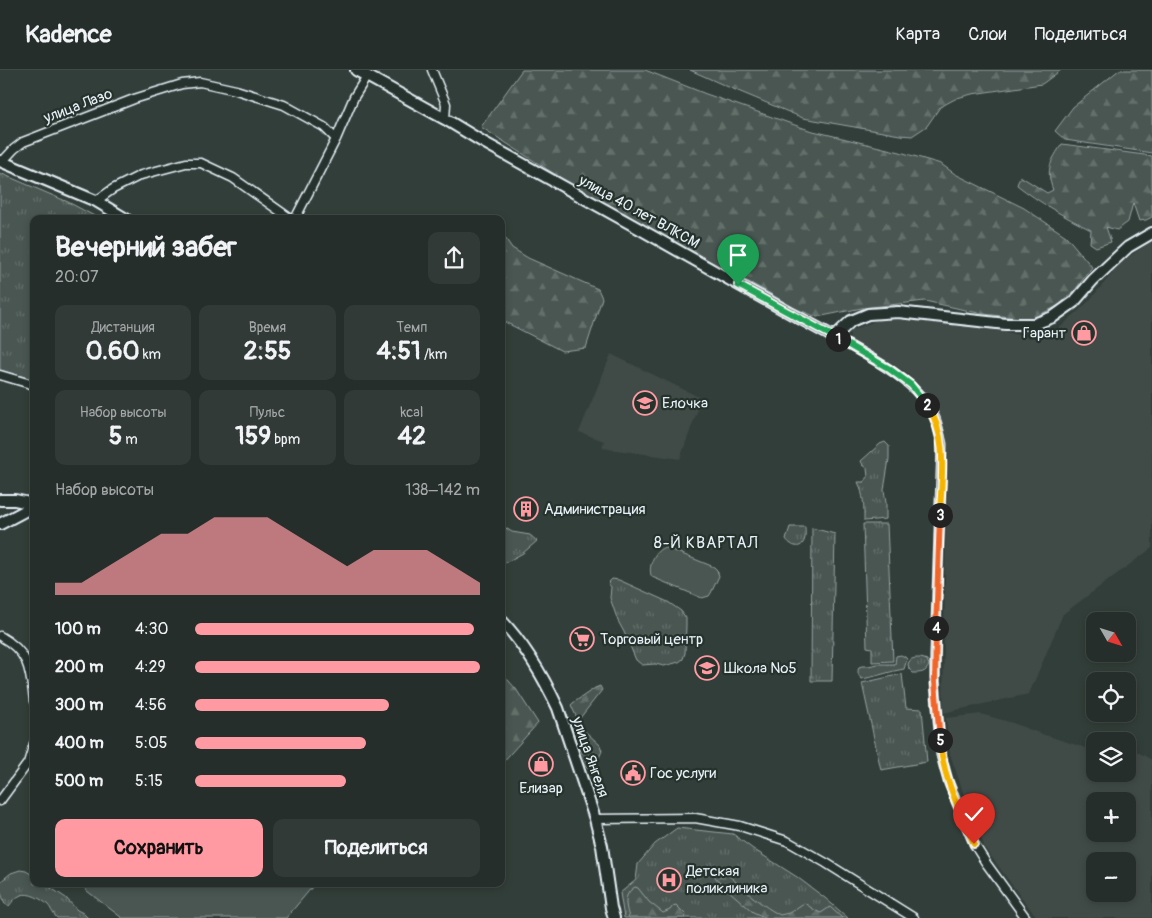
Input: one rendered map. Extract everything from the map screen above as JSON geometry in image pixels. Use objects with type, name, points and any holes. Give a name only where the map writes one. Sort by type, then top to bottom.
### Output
[{"type":"street","name":"улица 40 лет ВЛКСМ","points":[[356,70],[888,368],[911,385],[929,407],[935,419],[942,444],[935,656],[935,682],[941,755],[948,780],[974,844],[1026,918]]},
{"type":"street","points":[[432,70],[446,104],[445,120]]},
{"type":"street","points":[[297,215],[336,139],[354,97],[367,76]]},
{"type":"street","name":"улица Лазо","points":[[1,162],[23,142],[134,99],[182,84],[200,82],[236,90],[284,105],[324,127],[336,139]]},
{"type":"street","points":[[1,162],[96,201],[119,215]]},
{"type":"street","points":[[96,201],[113,189],[142,175],[186,163],[201,163],[233,178],[285,215]]},
{"type":"street","points":[[834,337],[851,321],[875,313],[898,312],[1006,324],[1034,324],[1053,317],[1074,302],[1093,280],[1128,247],[1152,233]]},
{"type":"street","points":[[0,375],[30,384]]},
{"type":"street","points":[[0,500],[15,500],[30,504]]},
{"type":"street","points":[[0,524],[30,507]]},
{"type":"street","name":"улица Янгеля","points":[[505,624],[534,662],[558,708],[595,818],[602,846],[614,918]]},
{"type":"street","points":[[0,636],[19,650],[28,664],[30,676]]},
{"type":"street","points":[[0,801],[28,763],[30,757]]},
{"type":"street","points":[[595,818],[695,818],[740,826],[787,841],[914,918]]},
{"type":"shaded area","points":[[1152,242],[1152,548],[1063,614],[1029,694],[943,713],[947,439],[934,406],[906,372],[850,342],[850,331],[881,319],[939,322],[1000,330],[1029,338],[1055,332],[1088,302],[1122,262]]},
{"type":"shaded area","name":"Елочка","points":[[611,354],[701,398],[680,459],[602,448],[604,441],[579,432]]},
{"type":"shaded area","points":[[981,714],[1086,748],[1086,782],[1136,782],[1136,751],[1152,760],[1152,918],[1038,918],[985,848],[950,754],[946,718]]},
{"type":"green space","points":[[522,70],[645,70],[706,94],[809,130],[941,164],[955,174],[1024,208],[1066,236],[1092,267],[1075,290],[1058,306],[1030,319],[983,314],[925,301],[862,308],[817,317],[794,308],[589,196],[481,127]]},
{"type":"green space","points":[[690,70],[1061,70],[1042,84],[972,94],[957,98],[940,107],[927,126],[912,136],[803,118]]},
{"type":"green space","points":[[1119,70],[1152,70],[1152,153],[1065,140],[1055,131],[1073,107]]},
{"type":"green space","points":[[1062,144],[1152,156],[1152,217],[1139,221],[1133,203],[1128,222],[1117,230],[1106,227],[1111,242],[1096,247],[1090,243],[1091,230],[1053,209],[1017,185],[1020,176],[1047,193],[1053,190],[1049,171],[1055,155]]},
{"type":"green space","points":[[0,173],[68,202],[92,215],[30,215],[30,378],[0,371]]},
{"type":"green space","points":[[505,238],[512,248],[528,258],[598,289],[602,298],[586,348],[562,351],[505,322]]},
{"type":"green space","points":[[885,442],[889,446],[884,490],[886,519],[864,521],[863,496],[858,482],[864,482],[868,477],[867,468],[861,461],[880,444]]},
{"type":"green space","points":[[863,524],[887,524],[893,661],[872,662],[872,648],[867,647]]},
{"type":"green space","points":[[790,527],[805,527],[805,539],[800,546],[792,545],[786,539]]},
{"type":"green space","points":[[505,528],[512,532],[530,535],[537,541],[523,553],[505,563]]},
{"type":"green space","points":[[812,528],[835,534],[832,681],[811,681]]},
{"type":"green space","points":[[663,548],[714,567],[717,570],[719,576],[709,596],[702,598],[652,577],[650,570],[652,561]]},
{"type":"green space","points":[[612,579],[619,580],[668,602],[681,611],[686,618],[685,653],[683,659],[664,666],[655,664],[642,665],[636,660],[618,621],[610,598],[611,587],[608,583]]},
{"type":"green space","points":[[901,655],[907,659],[904,669],[862,679],[859,675],[859,667],[895,664],[896,656]]},
{"type":"green space","points":[[921,658],[927,660],[928,668],[923,672],[913,673],[909,669],[909,662],[913,659]]},
{"type":"green space","points":[[902,674],[906,708],[922,709],[927,762],[881,770],[862,683]]},
{"type":"green space","points":[[505,677],[516,689],[538,723],[505,760]]},
{"type":"green space","points":[[600,686],[602,690],[580,718],[576,716],[571,705]]},
{"type":"green space","points":[[573,720],[600,745],[602,751],[596,764],[593,766],[586,767],[581,760],[571,725]]},
{"type":"green space","points":[[677,828],[733,834],[797,877],[848,918],[624,918],[620,893],[636,880],[638,864],[655,844]]},
{"type":"green space","points":[[20,870],[26,871],[30,874],[30,887],[50,887],[66,898],[88,918],[57,918],[49,906],[28,894],[19,896],[9,906],[5,904],[0,890],[0,882],[11,873]]},
{"type":"green space","points":[[718,871],[730,877],[768,908],[780,915],[789,913],[804,903],[821,913],[830,907],[842,918],[766,918],[753,912],[720,883],[715,877],[715,872]]},
{"type":"green space","points":[[84,887],[312,887],[286,918],[122,918]]},
{"type":"green space","points":[[635,887],[663,913],[676,905],[686,915],[685,918],[629,918],[626,901],[628,894]]},
{"type":"place","name":"Гарант","points":[[1084,333]]},
{"type":"place","name":"Елочка","points":[[645,403]]},
{"type":"place","name":"Администрация","points":[[526,509]]},
{"type":"place","name":"Торговый центр","points":[[582,639]]},
{"type":"place","name":"Школа №5","points":[[707,668]]},
{"type":"place","name":"Елизар","points":[[541,764]]},
{"type":"place","name":"Гос услуги","points":[[633,773]]},
{"type":"place","name":"Детская поликлиника","points":[[669,880]]},
{"type":"district","name":"8-Й КВАРТАЛ","points":[[706,543]]},
{"type":"route","points":[[738,285],[888,368],[911,385],[929,407],[935,419],[942,444],[935,656],[935,682],[941,755],[948,780],[974,844]]}]
